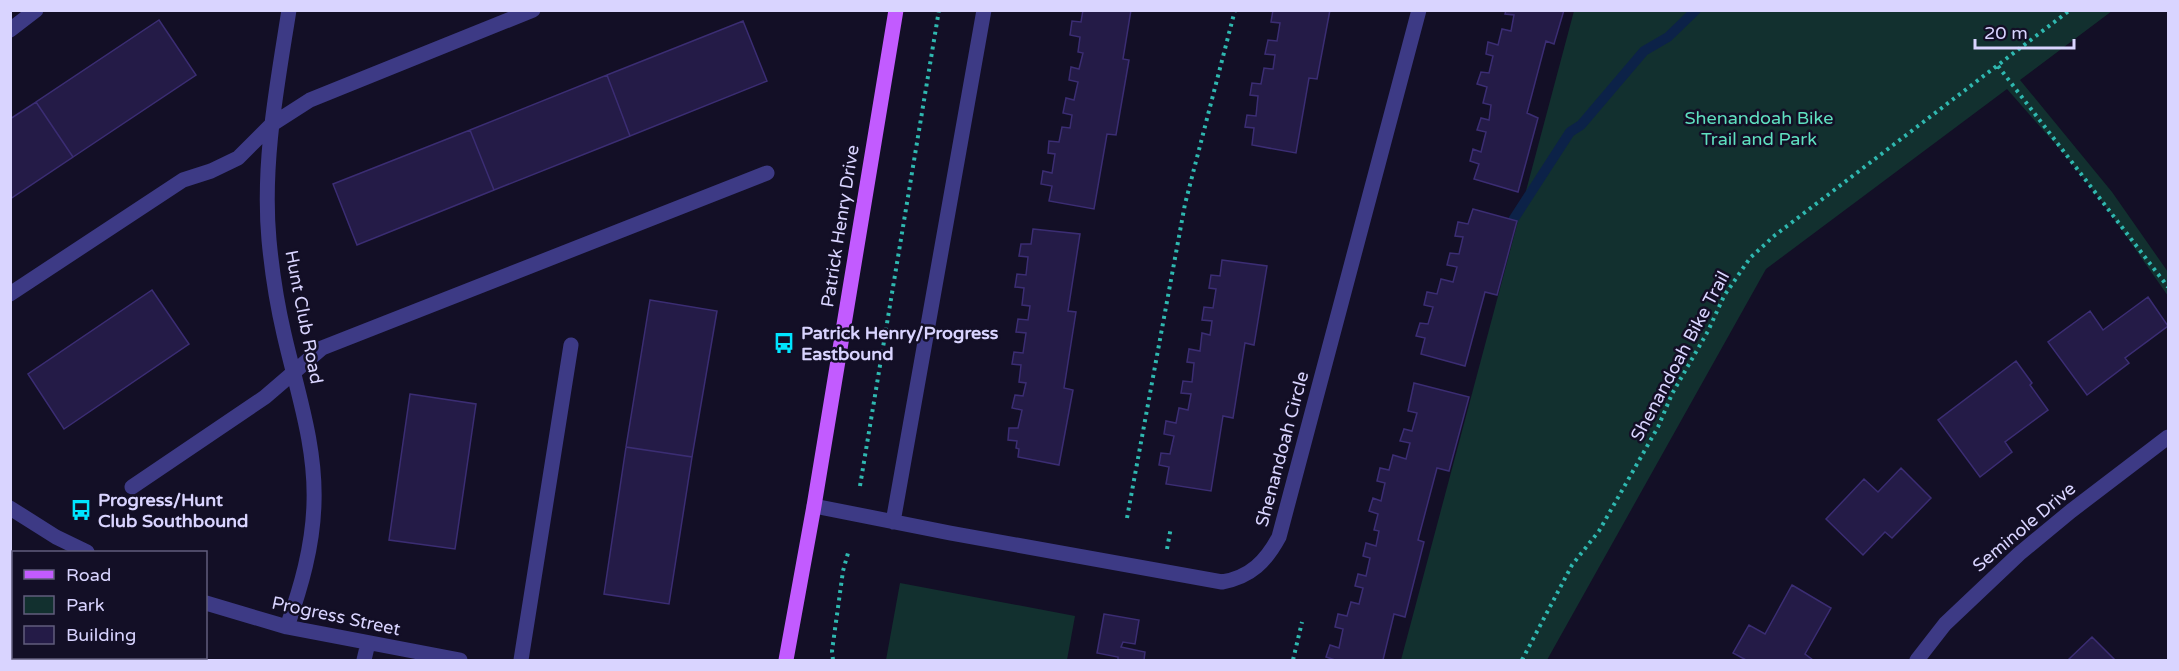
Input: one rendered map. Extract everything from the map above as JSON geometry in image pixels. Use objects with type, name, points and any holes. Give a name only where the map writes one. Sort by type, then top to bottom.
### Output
[{"type":"main road","name":"Patrick Henry Drive","points":[[786,660],[814,506],[896,10]]},
{"type":"street","points":[[10,30],[36,10]]},
{"type":"street","name":"Hunt Club Road","points":[[287,627],[304,574],[313,524],[314,502],[308,425],[277,301],[269,237],[268,169],[271,125],[289,10]]},
{"type":"street","points":[[10,294],[183,180],[211,171],[238,158],[271,125],[310,100],[533,10]]},
{"type":"street","points":[[893,522],[984,10]]},
{"type":"street","name":"Shenandoah Circle","points":[[814,506],[1222,582],[1249,573],[1261,565],[1279,537],[1419,10]]},
{"type":"street","points":[[132,487],[265,397],[322,348],[767,173]]},
{"type":"street","points":[[521,660],[571,345]]},
{"type":"street","name":"Seminole Drive","points":[[1917,660],[1944,624],[2019,554],[2071,511],[2169,437]]},
{"type":"street","points":[[10,508],[56,537],[85,551]]},
{"type":"street","name":"Progress Street","points":[[207,603],[287,627],[460,660]]},
{"type":"street","points":[[364,660],[368,643]]},
{"type":"path","points":[[860,486],[939,10]]},
{"type":"path","points":[[1127,518],[1185,204],[1235,10]]},
{"type":"path","name":"Shenandoah Bike Trail","points":[[1522,660],[1572,565],[1599,531],[1647,448],[1724,296],[1750,258],[1793,222],[2070,10]]},
{"type":"path","points":[[1998,66],[2169,287]]},
{"type":"path","points":[[833,660],[832,651],[843,571],[848,553]]},
{"type":"path","points":[[1293,660],[1302,622]]},
{"type":"green space","name":"Shenandoah Bike Trail and Park","points":[[1574,11],[2112,11],[2020,80],[2112,192],[2168,272],[2168,296],[2101,200],[2007,89],[1766,269],[1547,660],[1401,660]]},
{"type":"green space","points":[[900,583],[1075,616],[1067,660],[886,660]]},
{"type":"building","points":[[1083,10],[1131,10],[1123,59],[1129,60],[1116,135],[1107,134],[1094,209],[1049,201],[1052,186],[1041,184],[1043,171],[1052,173],[1055,154],[1048,153],[1049,141],[1059,142],[1062,127],[1070,128],[1072,115],[1063,113],[1066,98],[1074,100],[1078,82],[1069,80],[1071,67],[1079,69],[1083,53],[1078,52],[1080,37],[1070,35],[1072,21],[1081,22]]},
{"type":"building","points":[[1273,10],[1330,10],[1317,79],[1309,78],[1296,153],[1252,145],[1254,128],[1245,127],[1247,115],[1256,116],[1258,96],[1250,95],[1252,83],[1261,84],[1264,68],[1273,69],[1275,55],[1265,54],[1268,40],[1277,41],[1280,23],[1271,22]]},
{"type":"building","points":[[1506,10],[1564,10],[1554,44],[1546,41],[1527,113],[1538,118],[1518,192],[1474,179],[1479,164],[1470,161],[1473,149],[1481,152],[1486,132],[1477,130],[1481,118],[1489,120],[1491,105],[1483,103],[1487,87],[1477,84],[1481,72],[1489,73],[1493,56],[1486,54],[1488,42],[1498,45],[1502,29],[1511,31],[1514,15],[1505,14]]},
{"type":"building","points":[[159,20],[196,75],[73,157],[36,102]]},
{"type":"building","points":[[743,21],[767,81],[630,136],[607,75]]},
{"type":"building","points":[[607,75],[630,136],[494,190],[470,130]]},
{"type":"building","points":[[36,102],[73,157],[10,199],[10,119]]},
{"type":"building","points":[[470,130],[494,190],[357,245],[333,184]]},
{"type":"building","points":[[1473,209],[1517,221],[1497,295],[1485,292],[1465,366],[1421,354],[1425,338],[1416,336],[1420,323],[1428,324],[1433,307],[1424,305],[1427,292],[1437,294],[1441,279],[1453,282],[1457,267],[1447,265],[1450,253],[1459,254],[1463,237],[1455,236],[1458,222],[1468,224]]},
{"type":"building","points":[[1033,229],[1080,234],[1068,311],[1076,312],[1064,388],[1073,390],[1059,465],[1018,457],[1017,441],[1008,440],[1009,428],[1018,428],[1022,410],[1012,408],[1015,395],[1023,396],[1026,383],[1019,382],[1021,365],[1012,364],[1014,352],[1023,353],[1026,333],[1016,332],[1018,319],[1028,320],[1030,306],[1022,305],[1024,288],[1015,287],[1017,274],[1026,275],[1028,257],[1019,256],[1021,244],[1031,244]]},
{"type":"building","points":[[1222,260],[1267,266],[1254,345],[1245,343],[1233,418],[1223,416],[1211,491],[1166,484],[1169,467],[1159,465],[1161,453],[1170,454],[1174,436],[1164,434],[1166,421],[1176,423],[1179,408],[1188,410],[1191,394],[1181,393],[1183,381],[1192,382],[1194,363],[1187,362],[1189,349],[1200,351],[1202,333],[1210,335],[1212,321],[1202,320],[1204,307],[1213,308],[1216,289],[1209,288],[1211,275],[1220,276]]},
{"type":"building","points":[[152,290],[189,344],[64,429],[28,374]]},
{"type":"building","points":[[2148,297],[2168,326],[2125,358],[2129,363],[2087,395],[2048,342],[2090,311],[2103,330]]},
{"type":"building","points":[[650,300],[717,311],[692,457],[626,447]]},
{"type":"building","points":[[2016,361],[2048,410],[2005,442],[2012,452],[1980,477],[1938,420]]},
{"type":"building","points":[[1414,383],[1469,397],[1449,471],[1437,468],[1418,540],[1424,542],[1405,617],[1394,614],[1383,660],[1335,660],[1326,657],[1330,645],[1339,648],[1343,629],[1335,627],[1338,614],[1347,616],[1351,602],[1359,604],[1363,588],[1355,586],[1358,574],[1366,576],[1370,558],[1363,556],[1366,543],[1376,546],[1379,531],[1374,530],[1378,514],[1369,511],[1373,498],[1381,501],[1385,483],[1377,481],[1380,468],[1389,470],[1393,455],[1406,459],[1410,443],[1400,441],[1404,429],[1412,431],[1417,413],[1408,411]]},
{"type":"building","points":[[410,394],[476,404],[455,549],[389,540]]},
{"type":"building","points":[[626,447],[692,457],[669,604],[604,594]]},
{"type":"building","points":[[1901,468],[1931,498],[1892,538],[1885,532],[1863,555],[1826,519],[1864,479],[1878,492]]},
{"type":"building","points":[[1792,585],[1831,608],[1805,654],[1813,660],[1746,660],[1733,653],[1749,625],[1765,634]]},
{"type":"building","points":[[1104,614],[1139,620],[1135,644],[1123,642],[1121,647],[1145,652],[1144,660],[1118,660],[1118,657],[1097,653]]},
{"type":"building","points":[[2092,637],[2115,660],[2068,660]]},
{"type":"building","points":[[88,659],[154,659],[154,660]]},
{"type":"waterway","points":[[1506,231],[1570,132],[1581,125],[1644,51],[1668,37],[1696,10]]},
{"type":"place","name":"Patrick Henry/Progress Eastbound","points":[[784,343]]},
{"type":"place","name":"Progress/Hunt Club Southbound","points":[[81,510]]}]
